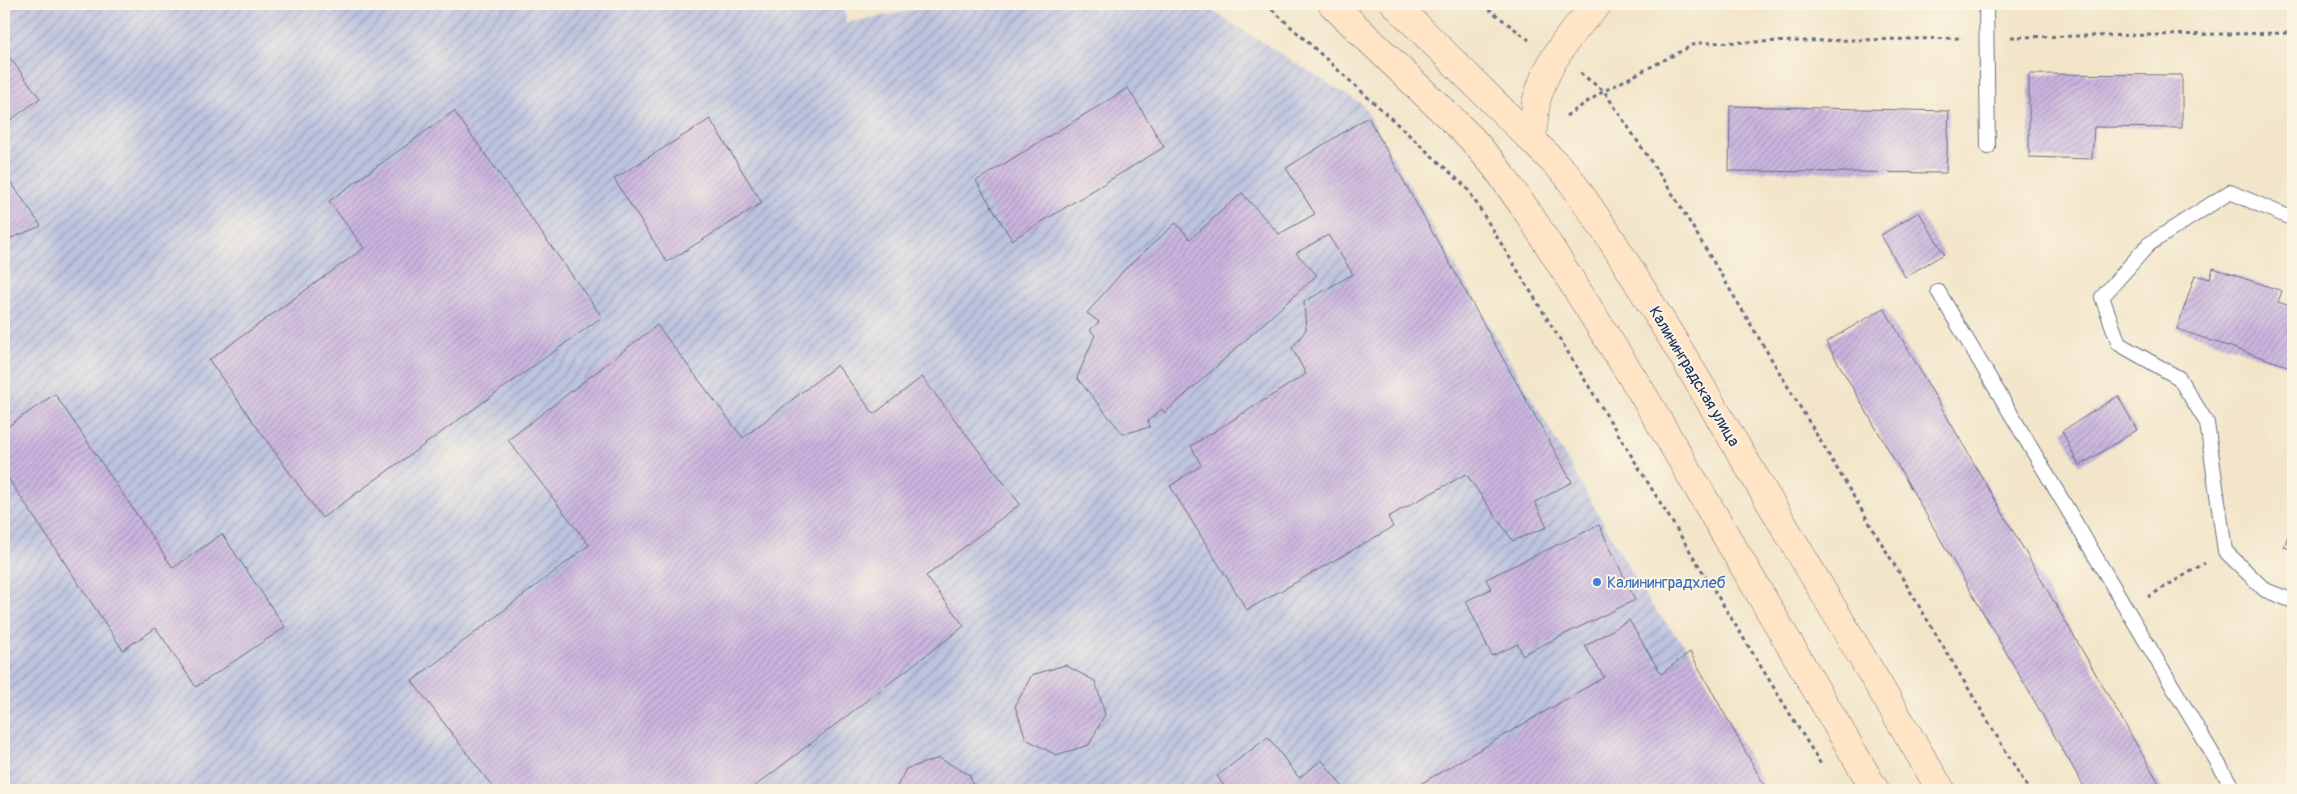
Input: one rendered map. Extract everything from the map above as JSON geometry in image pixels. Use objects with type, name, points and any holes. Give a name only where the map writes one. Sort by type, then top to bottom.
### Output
[{"type":"main road","points":[[1332,4],[1471,138],[1496,166],[1529,214],[1641,391],[1875,790]]},
{"type":"main road","name":"Калининградская улица","points":[[1395,4],[1568,175],[1611,239],[1680,351],[1941,790]]},
{"type":"main road","points":[[1532,138],[1538,95],[1555,54],[1598,4]]},
{"type":"lane","points":[[1986,4],[1988,147]]},
{"type":"lane","points":[[2293,219],[2230,192],[2149,244],[2102,297],[2119,344],[2179,378],[2207,423],[2225,551],[2265,590],[2293,601]]},
{"type":"lane","points":[[1938,291],[2234,790]]},
{"type":"path","points":[[1266,4],[1467,188],[1826,773]]},
{"type":"path","points":[[1532,138],[1604,91],[1697,42],[2293,33]]},
{"type":"path","points":[[1604,91],[1674,196],[2029,790]]},
{"type":"path","points":[[1467,188],[1496,166]]},
{"type":"path","points":[[2127,610],[2225,551]]},
{"type":"shaded area","points":[[4,4],[844,4],[846,23],[944,4],[1201,4],[1363,105],[1649,602],[1690,652],[1767,790],[4,790]]},
{"type":"building","points":[[4,50],[40,98],[4,125]]},
{"type":"building","points":[[2029,74],[2182,75],[2182,128],[2094,127],[2092,159],[2029,157]]},
{"type":"building","points":[[1128,88],[1164,147],[1012,240],[976,181]]},
{"type":"building","points":[[1730,106],[1949,111],[1946,173],[1729,171]]},
{"type":"building","points":[[454,111],[602,317],[322,518],[209,360],[364,248],[329,201]]},
{"type":"building","points":[[1368,117],[1572,482],[1535,502],[1547,527],[1513,541],[1466,474],[1388,517],[1393,527],[1247,610],[1170,486],[1201,465],[1191,446],[1306,374],[1292,348],[1306,330],[1304,302],[1353,274],[1328,235],[1296,253],[1317,275],[1165,413],[1162,409],[1148,421],[1150,427],[1123,434],[1077,378],[1095,335],[1090,330],[1099,322],[1087,313],[1124,270],[1176,223],[1190,239],[1242,193],[1279,234],[1315,214],[1286,168]]},
{"type":"building","points":[[710,119],[762,203],[667,262],[614,179]]},
{"type":"building","points":[[4,172],[41,226],[4,241]]},
{"type":"building","points":[[1919,212],[1944,254],[1905,277],[1881,235]]},
{"type":"building","points":[[2213,268],[2282,291],[2278,302],[2293,307],[2293,368],[2177,329],[2195,275],[2210,279]]},
{"type":"building","points":[[1884,308],[2163,790],[2086,790],[1826,342]]},
{"type":"building","points":[[657,325],[743,438],[837,365],[874,414],[922,377],[1020,504],[926,576],[964,626],[750,790],[495,790],[412,681],[589,545],[508,440]]},
{"type":"building","points":[[55,394],[173,568],[222,534],[285,627],[196,687],[156,628],[123,650],[4,472],[4,429]]},
{"type":"building","points":[[2118,396],[2137,430],[2079,466],[2062,431]]},
{"type":"building","points":[[2293,522],[2293,550],[2284,547]]},
{"type":"building","points":[[1599,525],[1635,600],[1522,655],[1518,644],[1492,656],[1466,601],[1491,589],[1486,579]]},
{"type":"building","points":[[1629,620],[1661,674],[1690,652],[1767,790],[1410,790],[1604,677],[1585,646]]},
{"type":"building","points":[[1065,665],[1095,681],[1105,714],[1089,745],[1056,755],[1026,739],[1015,706],[1032,675]]},
{"type":"building","points":[[1268,737],[1299,778],[1322,760],[1345,790],[1227,790],[1217,776]]},
{"type":"building","points":[[939,758],[970,775],[974,790],[895,790],[906,769]]},
{"type":"place","name":"Калининградхлеб","points":[[1597,582]]}]
